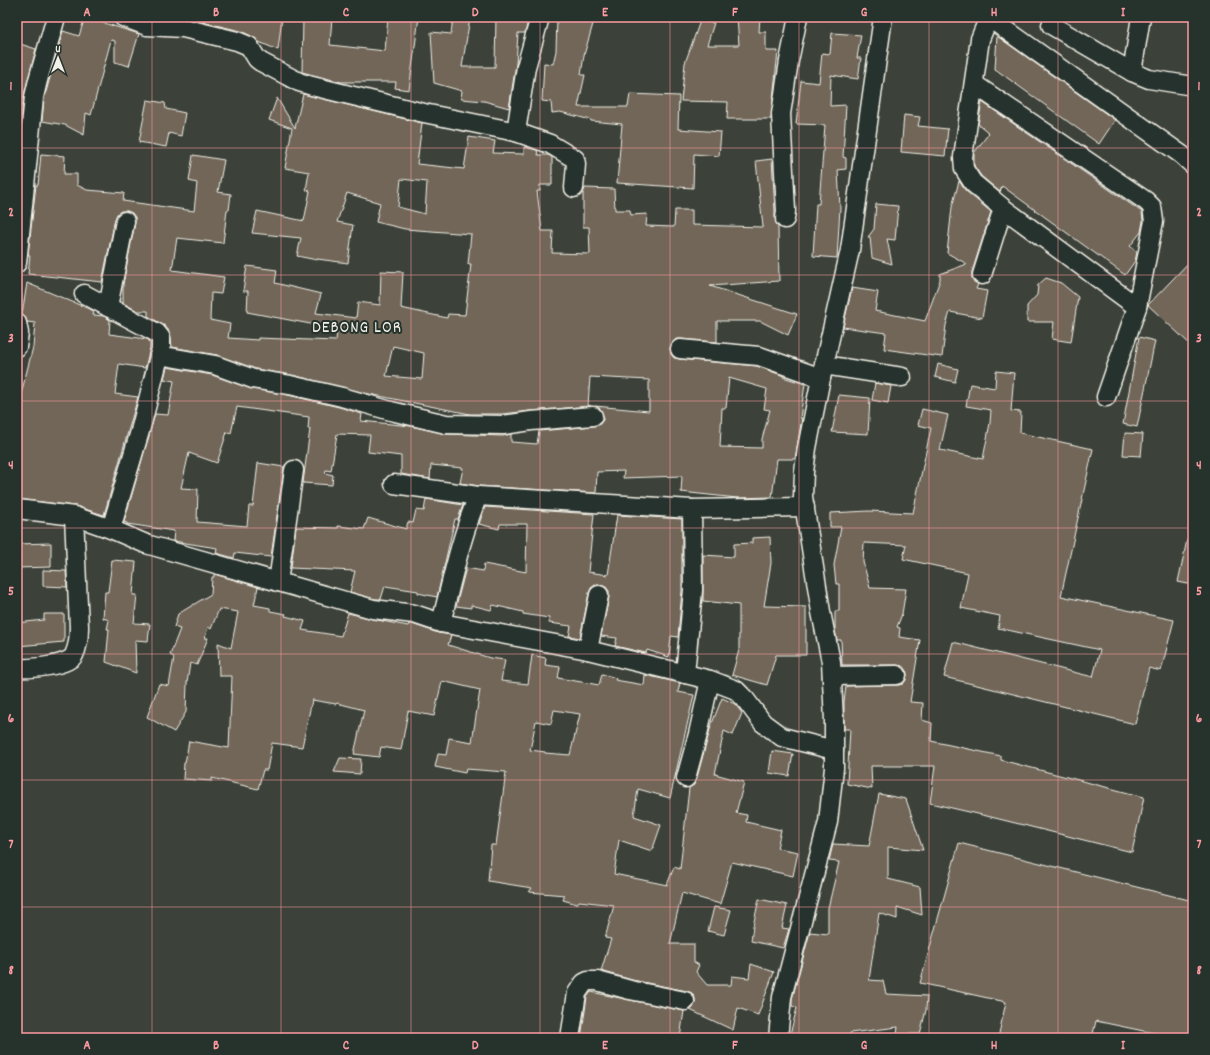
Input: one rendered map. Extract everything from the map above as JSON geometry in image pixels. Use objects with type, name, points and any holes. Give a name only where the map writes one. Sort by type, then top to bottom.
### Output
[{"type":"street","points":[[17,263],[23,152],[32,117],[38,80],[56,17]]},
{"type":"street","points":[[123,17],[147,26],[183,28],[237,41],[249,46],[257,59],[261,62],[299,82],[312,86],[424,113],[516,132],[550,144],[575,159],[574,188]]},
{"type":"street","points":[[516,132],[526,67],[540,17]]},
{"type":"street","points":[[785,219],[786,211],[781,114],[789,61],[798,17]]},
{"type":"street","points":[[778,1038],[782,997],[828,822],[834,768],[831,662],[821,612],[803,497],[804,472],[807,448],[822,371],[850,250],[883,17]]},
{"type":"street","points":[[1132,72],[1141,17]]},
{"type":"street","points":[[1137,307],[1003,208],[973,183],[964,169],[963,157],[974,84],[986,23],[1182,155],[1193,165]]},
{"type":"street","points":[[1051,25],[1132,72],[1150,79],[1193,86]]},
{"type":"street","points":[[974,84],[1146,201],[1152,207],[1154,220],[1137,307],[1106,397]]},
{"type":"street","points":[[982,275],[1003,208]]},
{"type":"street","points":[[108,307],[126,220]]},
{"type":"street","points":[[84,294],[157,333],[161,338],[159,355],[140,430],[111,529]]},
{"type":"street","points":[[17,323],[19,333],[17,347]]},
{"type":"street","points":[[680,349],[759,356],[822,371],[902,377]]},
{"type":"street","points":[[159,355],[214,365],[253,379],[342,396],[391,411],[446,424],[503,425],[593,416]]},
{"type":"street","points":[[278,582],[294,470]]},
{"type":"street","points":[[394,484],[478,496],[692,510],[805,508]]},
{"type":"street","points":[[441,623],[458,555],[478,496]]},
{"type":"street","points":[[17,509],[74,516],[111,529],[146,544],[373,609],[414,614],[441,623],[588,650],[710,680],[736,690],[763,722],[782,737],[834,750]]},
{"type":"street","points":[[685,674],[693,590],[692,510]]},
{"type":"street","points":[[17,668],[67,662],[74,657],[78,643],[79,627],[74,516]]},
{"type":"street","points":[[588,650],[599,595]]},
{"type":"street","points":[[832,676],[897,675]]},
{"type":"street","points":[[686,778],[710,680]]},
{"type":"street","points":[[570,1038],[577,993],[584,983],[588,981],[597,981],[630,990],[685,1001]]},
{"type":"building","points":[[85,17],[139,34],[129,66],[115,62],[115,41],[111,40],[91,115],[86,113],[84,135],[65,125],[42,121],[44,99],[63,31],[79,36]]},
{"type":"building","points":[[204,17],[282,17],[278,50],[259,42],[241,31],[203,22]]},
{"type":"building","points":[[311,17],[332,17],[330,45],[385,51],[388,17],[419,17],[409,90],[395,88],[396,82],[341,82],[302,72],[303,18],[311,19]]},
{"type":"building","points":[[453,17],[470,18],[462,67],[495,67],[496,17],[529,17],[525,33],[518,33],[516,64],[509,108],[484,101],[461,99],[462,91],[434,83],[431,32],[451,34]]},
{"type":"building","points":[[557,17],[595,17],[584,55],[581,75],[585,75],[578,107],[628,107],[630,94],[679,96],[678,129],[721,132],[719,156],[694,154],[693,188],[617,183],[622,124],[591,121],[560,112],[552,113],[551,102],[542,101],[544,63],[553,64],[556,51]]},
{"type":"building","points":[[737,17],[760,17],[759,32],[766,32],[766,51],[778,51],[771,119],[727,119],[728,102],[681,101],[685,63],[700,21],[714,23],[707,45],[739,45]]},
{"type":"building","points":[[832,33],[861,35],[857,58],[861,58],[858,79],[831,75],[830,106],[846,105],[843,157],[846,158],[846,169],[838,170],[840,208],[837,258],[813,256],[816,204],[819,204],[825,125],[796,124],[801,81],[819,83],[822,53],[830,54]]},
{"type":"building","points":[[997,36],[1115,120],[1099,144],[995,69]]},
{"type":"building","points":[[17,43],[36,49],[24,95],[21,118],[17,118]]},
{"type":"building","points":[[303,94],[422,123],[417,164],[464,169],[469,137],[495,141],[493,153],[524,154],[524,147],[537,150],[538,155],[548,155],[552,157],[552,185],[540,185],[540,191],[537,191],[542,231],[553,231],[552,253],[590,254],[589,227],[583,227],[583,194],[585,188],[614,189],[615,210],[630,210],[631,215],[647,214],[646,226],[674,227],[675,210],[692,210],[692,225],[763,227],[756,161],[772,159],[775,218],[778,227],[779,281],[710,286],[797,314],[788,335],[760,321],[717,321],[717,342],[676,339],[670,348],[671,354],[674,358],[757,366],[805,384],[800,418],[802,418],[795,459],[777,459],[772,497],[737,498],[681,492],[682,476],[623,478],[624,471],[597,472],[596,493],[479,486],[460,483],[463,468],[431,465],[430,479],[401,474],[401,456],[368,452],[370,435],[337,434],[331,471],[326,470],[325,473],[333,475],[332,485],[303,483],[310,429],[308,429],[309,417],[237,407],[231,433],[227,432],[217,463],[189,453],[181,488],[198,489],[197,522],[247,526],[249,506],[253,506],[258,463],[284,467],[271,557],[235,553],[234,558],[216,553],[217,548],[173,541],[174,531],[127,524],[124,522],[155,414],[168,415],[174,381],[164,379],[167,367],[212,375],[251,389],[288,395],[339,407],[362,414],[361,421],[411,426],[446,434],[503,436],[511,434],[511,442],[537,444],[539,431],[599,425],[603,420],[603,415],[601,410],[595,406],[649,411],[649,380],[590,377],[588,405],[591,406],[502,414],[470,414],[369,394],[292,375],[256,369],[217,355],[172,347],[169,331],[165,326],[148,316],[148,311],[138,311],[123,303],[123,284],[135,223],[135,217],[132,213],[127,211],[121,211],[117,214],[115,219],[102,282],[28,274],[30,255],[28,255],[41,154],[65,156],[64,174],[77,174],[77,185],[87,190],[124,193],[123,201],[194,211],[197,183],[189,181],[193,155],[224,160],[218,192],[231,194],[229,210],[227,210],[223,243],[177,238],[172,270],[224,277],[221,294],[211,293],[210,320],[230,324],[228,338],[336,341],[337,329],[247,312],[248,291],[243,291],[247,266],[277,270],[275,283],[321,294],[316,313],[356,318],[358,302],[380,305],[381,271],[403,272],[401,308],[447,318],[448,314],[465,315],[471,264],[468,264],[471,234],[405,229],[376,222],[380,203],[347,193],[337,222],[353,225],[348,263],[317,260],[297,256],[301,238],[252,233],[257,211],[304,221],[310,191],[306,190],[309,172],[285,168],[292,128],[269,120],[277,98],[295,128]],"holes":[[[401,179],[427,182],[425,214],[398,207]],[[393,346],[424,353],[422,379],[386,376]],[[729,378],[767,389],[764,409],[770,410],[762,439],[762,448],[720,447],[722,408],[726,408]]]},
{"type":"building","points":[[147,100],[165,103],[166,109],[185,113],[181,136],[169,133],[166,147],[139,142]]},
{"type":"building","points":[[982,102],[1142,212],[1143,221],[1141,232],[1130,246],[1137,252],[1135,261],[1125,275],[1002,186],[1000,192],[981,176],[974,166],[974,153],[989,133],[978,124]]},
{"type":"building","points":[[904,115],[920,117],[918,126],[948,129],[945,156],[901,152]]},
{"type":"building","points":[[959,181],[966,191],[991,212],[972,272],[974,282],[978,284],[976,289],[987,291],[982,318],[950,312],[946,325],[942,357],[884,349],[886,333],[843,327],[852,288],[878,292],[875,311],[925,321],[940,280],[940,274],[967,264],[947,253],[952,207]]},
{"type":"building","points":[[876,204],[898,206],[895,240],[887,239],[892,264],[872,258],[870,237],[868,237],[874,229]]},
{"type":"building","points":[[1193,258],[1193,347],[1148,305]]},
{"type":"building","points":[[1046,278],[1061,283],[1078,297],[1071,342],[1052,339],[1054,322],[1027,322],[1027,306],[1037,295],[1038,285]]},
{"type":"building","points":[[27,283],[94,311],[93,315],[104,316],[110,320],[109,334],[147,339],[150,342],[145,368],[119,364],[115,394],[138,397],[104,515],[75,506],[17,499],[17,397],[20,398],[33,347],[35,323],[27,322],[25,316],[22,314]]},
{"type":"building","points":[[1139,337],[1155,341],[1137,427],[1123,424]]},
{"type":"building","points":[[938,364],[958,369],[955,382],[935,377]]},
{"type":"building","points":[[996,371],[1014,373],[1011,411],[1021,412],[1020,433],[1093,449],[1061,596],[1174,620],[1161,671],[1149,668],[1135,724],[944,677],[953,642],[1093,677],[1100,650],[998,628],[1000,616],[961,608],[968,573],[903,559],[906,545],[864,543],[863,562],[870,588],[906,589],[902,614],[897,627],[900,628],[899,637],[920,640],[910,702],[923,703],[922,720],[932,723],[931,741],[1001,756],[1001,760],[1144,797],[1132,852],[930,803],[935,766],[871,766],[872,789],[847,784],[850,729],[844,729],[844,702],[846,686],[898,685],[903,684],[906,680],[907,674],[906,669],[897,665],[842,665],[841,640],[837,640],[835,630],[835,611],[839,611],[839,584],[836,584],[834,565],[841,527],[830,527],[830,513],[869,511],[913,513],[931,428],[918,425],[922,409],[948,415],[940,450],[983,459],[991,410],[966,406],[970,384],[995,388]]},
{"type":"building","points":[[875,383],[891,386],[888,403],[872,400]]},
{"type":"building","points":[[839,395],[870,398],[868,434],[832,432]]},
{"type":"building","points":[[1125,433],[1143,434],[1141,456],[1123,455]]},
{"type":"building","points":[[426,499],[463,505],[458,519],[455,519],[437,597],[418,593],[418,591],[385,586],[381,599],[375,599],[350,592],[355,571],[291,568],[296,527],[338,528],[338,526],[364,529],[368,518],[406,529],[408,522],[413,523],[416,510],[424,511]]},
{"type":"building","points":[[485,507],[594,514],[588,572],[608,575],[617,515],[682,519],[682,590],[678,637],[671,636],[669,657],[647,650],[646,653],[615,646],[617,638],[601,636],[609,591],[606,587],[601,585],[595,585],[591,588],[589,593],[580,638],[569,636],[571,626],[549,623],[549,618],[523,614],[523,612],[493,605],[491,610],[471,605],[471,608],[456,606],[466,568],[483,571],[484,564],[526,572],[527,524],[500,524],[499,529],[479,524]]},
{"type":"building","points":[[770,537],[771,563],[764,606],[806,607],[806,655],[776,655],[767,685],[732,675],[739,650],[739,605],[703,601],[703,555],[734,557],[734,544],[752,543],[752,538]]},
{"type":"building","points":[[1187,540],[1193,541],[1193,585],[1178,582]]},
{"type":"building","points":[[51,543],[51,567],[17,568],[17,544]]},
{"type":"building","points":[[112,560],[136,562],[133,595],[137,595],[134,623],[150,624],[148,641],[135,640],[136,673],[106,662],[109,629],[107,629],[109,620],[103,618],[105,592],[108,592]]},
{"type":"building","points":[[43,570],[66,571],[67,587],[43,586]]},
{"type":"building","points":[[214,574],[258,587],[254,605],[270,608],[270,611],[286,614],[285,616],[305,621],[302,630],[341,636],[348,613],[408,626],[409,624],[412,624],[438,633],[451,635],[448,645],[490,658],[505,660],[501,681],[528,684],[532,655],[546,658],[545,665],[560,667],[558,678],[599,685],[602,674],[616,678],[615,680],[644,685],[645,675],[680,683],[678,692],[694,695],[670,798],[638,789],[634,816],[661,825],[652,851],[619,840],[614,874],[667,885],[674,867],[680,869],[689,788],[694,785],[696,781],[711,726],[722,698],[735,704],[742,713],[733,735],[724,731],[715,774],[744,782],[736,813],[747,815],[746,822],[781,830],[777,848],[798,852],[793,876],[732,862],[720,904],[682,893],[670,944],[694,944],[694,962],[699,965],[696,972],[707,985],[731,985],[732,976],[749,978],[751,964],[774,972],[758,1015],[738,1008],[733,1030],[690,1010],[693,1008],[695,1003],[695,998],[692,993],[632,980],[601,971],[611,939],[605,938],[614,905],[579,901],[577,904],[563,900],[565,895],[529,892],[532,888],[488,881],[491,845],[496,845],[506,772],[466,769],[465,773],[435,767],[438,754],[446,755],[449,738],[472,742],[480,690],[442,681],[434,716],[408,711],[401,750],[381,747],[379,757],[354,754],[364,710],[337,703],[312,700],[302,747],[272,743],[267,770],[263,770],[258,789],[212,778],[212,781],[183,779],[184,763],[189,741],[229,748],[232,676],[219,676],[218,643],[231,648],[238,612],[219,609],[211,629],[208,627],[205,638],[208,638],[197,665],[190,663],[187,683],[186,712],[174,732],[147,717],[159,684],[169,686],[174,657],[170,655],[180,629],[174,627],[178,614],[211,594],[212,577],[214,577]],"holes":[[[554,710],[580,714],[570,755],[530,750],[536,721],[551,724]]]},
{"type":"building","points":[[44,614],[64,614],[64,642],[17,646],[17,623],[44,620]]},
{"type":"building","points":[[772,751],[793,754],[789,776],[769,773]]},
{"type":"building","points":[[340,758],[361,759],[360,774],[334,772]]},
{"type":"building","points":[[879,794],[906,799],[923,850],[888,847],[888,879],[920,887],[922,915],[897,907],[897,919],[879,913],[869,980],[883,981],[886,994],[927,996],[926,1010],[920,1034],[897,1034],[898,1027],[850,1033],[850,1038],[789,1038],[797,1008],[792,1006],[792,999],[810,932],[828,934],[828,908],[839,862],[829,861],[833,844],[869,846]]},
{"type":"building","points":[[959,843],[1193,901],[1193,1038],[1177,1038],[1096,1021],[1092,1038],[998,1038],[1006,1002],[920,983]]},
{"type":"building","points":[[759,899],[787,905],[782,928],[789,929],[783,948],[751,941]]},
{"type":"building","points":[[714,907],[731,910],[724,935],[708,931]]},
{"type":"building","points":[[591,992],[684,1011],[680,1038],[581,1038],[587,997]]},
{"type":"district","name":"DEBONG LOR","points":[[357,329]]}]
